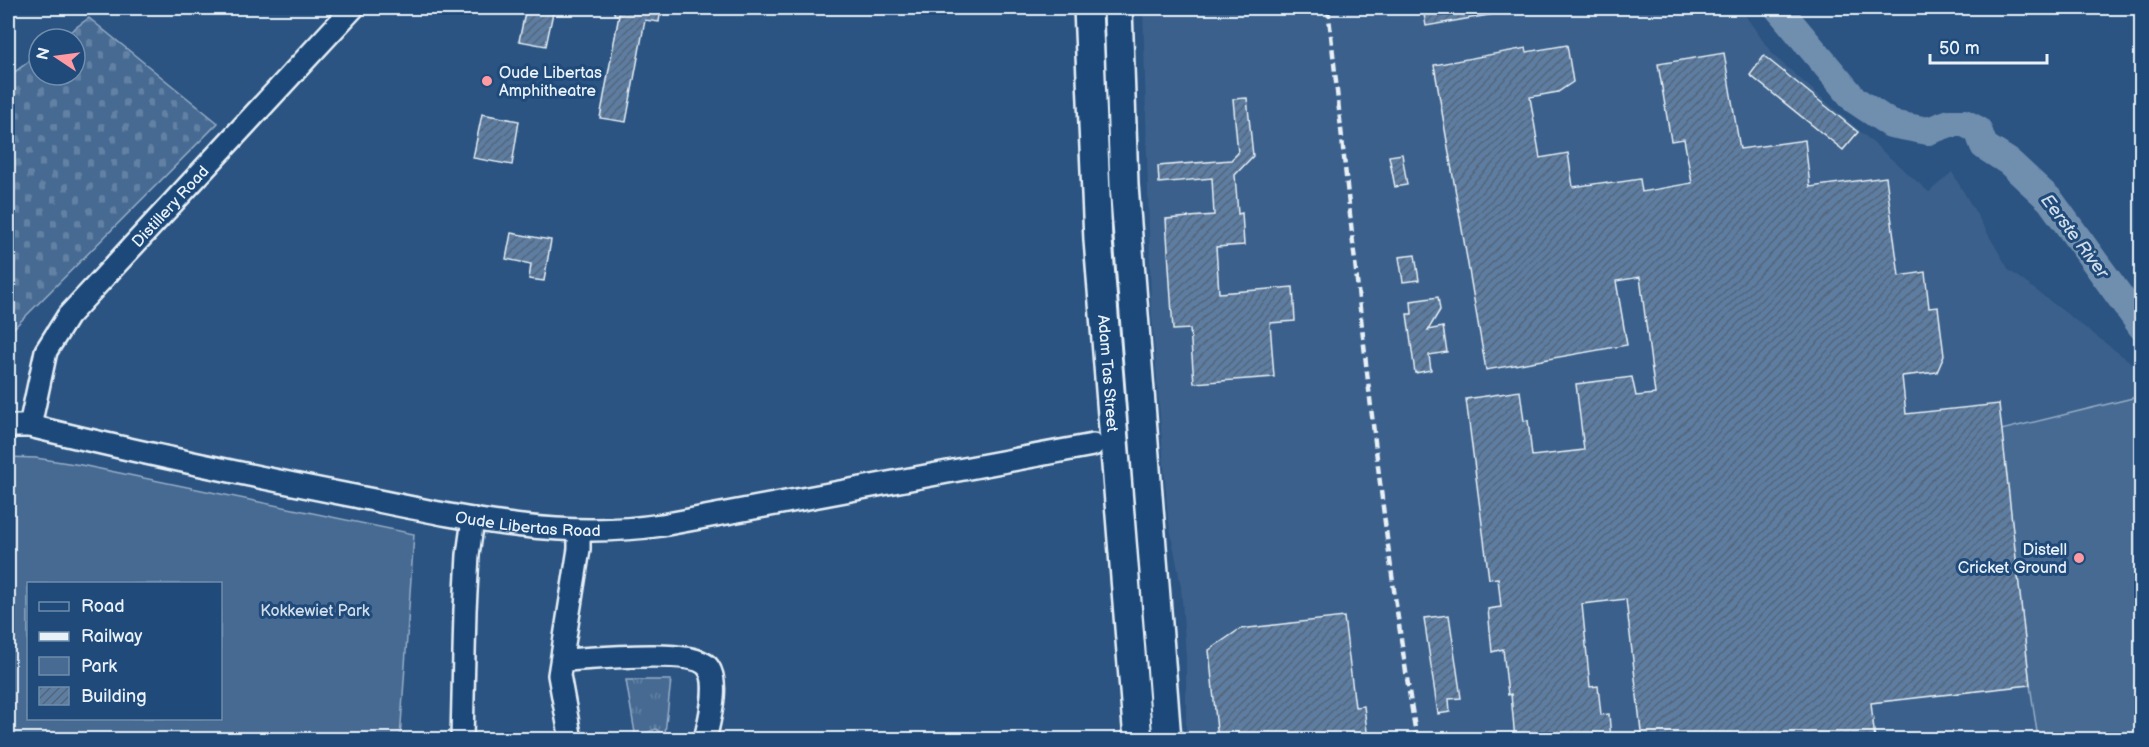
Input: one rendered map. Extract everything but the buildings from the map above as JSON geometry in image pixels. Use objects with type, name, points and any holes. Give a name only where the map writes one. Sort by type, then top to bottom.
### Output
[{"type":"main road","name":"Adam Tas Street","points":[[1088,8],[1098,240],[1112,427],[1104,451],[1138,740]]},
{"type":"main road","name":"Adam Tas Street","points":[[1118,8],[1124,185],[1167,740]]},
{"type":"street","name":"Distillery Road","points":[[30,426],[46,351],[68,316],[353,8]]},
{"type":"street","points":[[1112,427],[1142,422]]},
{"type":"street","name":"Oude Libertas Road","points":[[8,426],[30,426],[186,463],[473,519],[531,528],[579,531],[615,531],[663,525],[1029,459],[1104,451],[1145,453]]},
{"type":"street","points":[[462,740],[465,610],[468,555],[473,519]]},
{"type":"street","points":[[571,740],[559,675],[579,549],[579,531]]},
{"type":"street","points":[[563,660],[657,655],[701,661],[709,668],[714,690],[705,740]]},
{"type":"shaded area","points":[[1143,8],[1740,8],[1773,55],[1929,192],[1952,172],[2009,270],[2141,370],[2141,396],[2002,431],[2038,739],[1186,739],[1186,657],[1181,587],[1168,517],[1151,304]]},
{"type":"green space","points":[[89,18],[218,123],[8,334],[8,77],[27,63],[27,87],[87,87],[87,27],[77,27]]},
{"type":"green space","name":"Distell Cricket Ground","points":[[2141,396],[2141,739],[2038,739],[2001,430]]},
{"type":"green space","name":"Kokkewiet Park","points":[[8,457],[36,458],[81,465],[414,534],[400,739],[8,739]]},
{"type":"green space","points":[[626,680],[671,680],[665,733],[656,729],[646,733],[647,739],[636,739]]},
{"type":"waterway","name":"Eerste River","points":[[1778,8],[1855,100],[1891,124],[1928,131],[1950,123],[1964,123],[1978,130],[1984,146],[2009,162],[2050,200],[2142,327]]},
{"type":"railway","points":[[1328,8],[1378,466],[1417,740]]},
{"type":"place","name":"Oude Libertas Amphitheatre","points":[[487,81]]},
{"type":"place","name":"Distell Cricket Ground","points":[[2079,558]]}]
